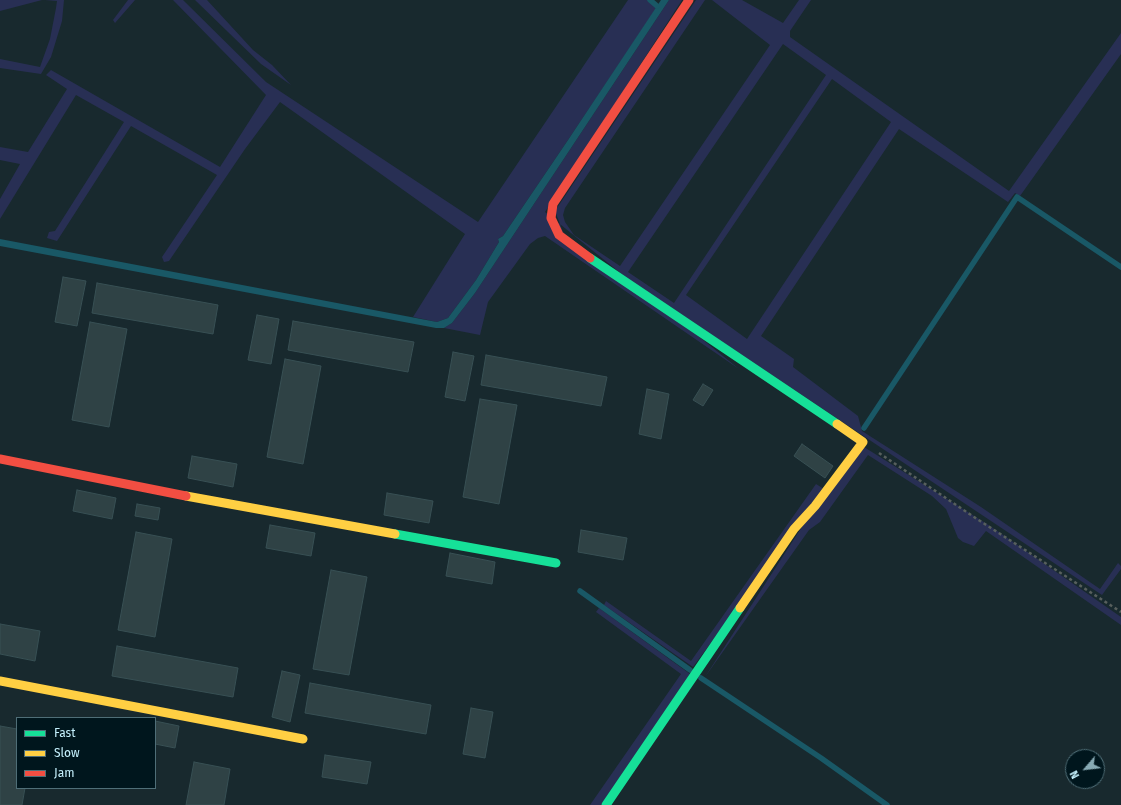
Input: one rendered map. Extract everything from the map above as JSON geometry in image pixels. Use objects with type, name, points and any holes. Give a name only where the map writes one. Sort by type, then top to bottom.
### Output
[{"type":"street","points":[[606,805],[794,529],[815,506],[863,442],[640,293],[566,241],[559,235],[551,218],[553,204],[689,0]]},
{"type":"street","points":[[0,459],[254,509],[556,563]]},
{"type":"street","points":[[0,681],[303,739]]},
{"type":"path","points":[[863,442],[974,517],[1121,612]]},
{"type":"shaded area","points":[[0,0],[42,0],[0,11]]},
{"type":"shaded area","points":[[45,0],[64,0],[62,21],[51,57],[41,74],[0,68],[0,59],[40,67],[50,39],[57,1]]},
{"type":"shaded area","points":[[128,0],[135,0],[115,23],[113,20]]},
{"type":"shaded area","points":[[173,0],[183,0],[266,82],[478,222],[628,0],[648,0],[657,7],[503,236],[498,239],[499,242],[476,280],[448,318],[437,322],[413,317],[465,234],[280,102],[245,149],[169,261],[164,262],[162,257],[217,175],[131,126],[57,241],[47,238],[49,232],[55,231],[124,122],[76,95],[0,219],[0,199],[20,164],[0,160],[0,147],[28,152],[67,89],[46,75],[51,70],[220,167],[266,95]]},
{"type":"shaded area","points":[[195,0],[207,0],[253,50],[272,65],[291,85],[261,64]]},
{"type":"shaded area","points":[[661,0],[669,0],[475,293],[452,323],[444,328],[436,328],[0,246],[0,239],[437,322],[448,318],[476,280],[499,242],[498,239],[503,236]]},
{"type":"shaded area","points":[[669,0],[682,0],[545,212],[739,369],[545,236],[538,238],[530,244],[488,302],[480,335],[444,328],[452,323],[475,293]]},
{"type":"shaded area","points":[[696,0],[705,0],[565,208],[563,215],[565,222],[574,235],[620,266],[770,45],[712,0],[742,0],[783,23],[799,0],[811,0],[790,31],[790,37],[1009,191],[1121,33],[1121,54],[1020,196],[1015,193],[1008,202],[899,129],[761,336],[794,359],[793,367],[858,416],[862,431],[981,507],[1100,589],[1118,563],[1121,566],[1121,569],[1102,595],[565,237],[555,211]],"holes":[[[783,44],[826,75],[674,303],[628,272]],[[832,79],[891,122],[747,339],[686,295]]]},
{"type":"shaded area","points":[[864,447],[990,526],[1121,617],[1121,625],[986,531],[974,546],[963,542],[958,538],[946,509],[932,496],[868,455],[820,522],[809,530],[705,677],[807,519]]},
{"type":"shaded area","points":[[816,484],[824,489],[693,667],[604,605],[606,601],[691,661]]},
{"type":"shaded area","points":[[599,608],[690,674],[601,805],[590,805],[681,674],[596,612]]},
{"type":"building","points":[[63,277],[86,281],[77,326],[55,322]]},
{"type":"building","points":[[97,283],[218,305],[213,334],[92,313]]},
{"type":"building","points":[[257,315],[279,319],[271,364],[248,360]]},
{"type":"building","points":[[293,321],[414,342],[408,372],[288,350]]},
{"type":"building","points":[[90,322],[127,329],[109,427],[72,420]]},
{"type":"building","points":[[453,352],[474,356],[465,401],[445,397]]},
{"type":"building","points":[[486,355],[607,377],[601,406],[481,385]]},
{"type":"building","points":[[285,359],[321,366],[303,464],[267,457]]},
{"type":"building","points":[[703,384],[713,390],[703,406],[693,400]]},
{"type":"building","points":[[647,389],[669,394],[661,439],[639,434]]},
{"type":"building","points":[[480,399],[517,405],[499,504],[463,497]]},
{"type":"building","points":[[802,444],[833,466],[825,478],[794,456]]},
{"type":"building","points":[[192,456],[237,464],[233,487],[188,478]]},
{"type":"building","points":[[77,490],[116,498],[112,519],[73,511]]},
{"type":"building","points":[[387,493],[433,501],[429,523],[384,515]]},
{"type":"building","points":[[137,504],[160,508],[158,520],[135,516]]},
{"type":"building","points":[[270,525],[315,533],[311,556],[266,548]]},
{"type":"building","points":[[581,530],[627,538],[623,560],[578,552]]},
{"type":"building","points":[[136,532],[172,539],[155,637],[118,630]]},
{"type":"building","points":[[450,553],[495,562],[492,584],[446,576]]},
{"type":"building","points":[[331,570],[367,577],[349,675],[313,669]]},
{"type":"building","points":[[0,624],[40,631],[35,661],[0,654]]},
{"type":"building","points":[[117,646],[238,668],[233,697],[112,676]]},
{"type":"building","points":[[282,671],[300,675],[290,722],[272,717]]},
{"type":"building","points":[[310,683],[431,705],[426,734],[305,713]]},
{"type":"building","points":[[471,708],[493,712],[485,758],[463,754]]},
{"type":"building","points":[[156,721],[179,726],[175,748],[156,744]]},
{"type":"building","points":[[0,726],[16,729],[16,789],[25,789],[22,805],[0,805]]},
{"type":"building","points":[[325,755],[371,762],[367,784],[322,777]]},
{"type":"building","points":[[194,762],[230,769],[224,805],[186,805]]},
{"type":"waterway","points":[[650,0],[657,6]]},
{"type":"waterway","points":[[864,428],[1017,197],[1121,267]]},
{"type":"waterway","points":[[580,591],[690,670]]},
{"type":"waterway","points":[[701,678],[821,758],[887,805]]},
{"type":"traffic: fast","points":[[590,258],[837,424]]},
{"type":"traffic: fast","points":[[395,534],[556,563]]},
{"type":"traffic: fast","points":[[606,805],[740,608]]},
{"type":"traffic: slow","points":[[740,608],[794,529],[815,506],[863,442],[837,424]]},
{"type":"traffic: slow","points":[[186,496],[395,534]]},
{"type":"traffic: slow","points":[[0,681],[303,739]]},
{"type":"traffic: jam","points":[[590,258],[559,235],[551,218],[553,204],[689,0]]},
{"type":"traffic: jam","points":[[0,459],[186,496]]}]
